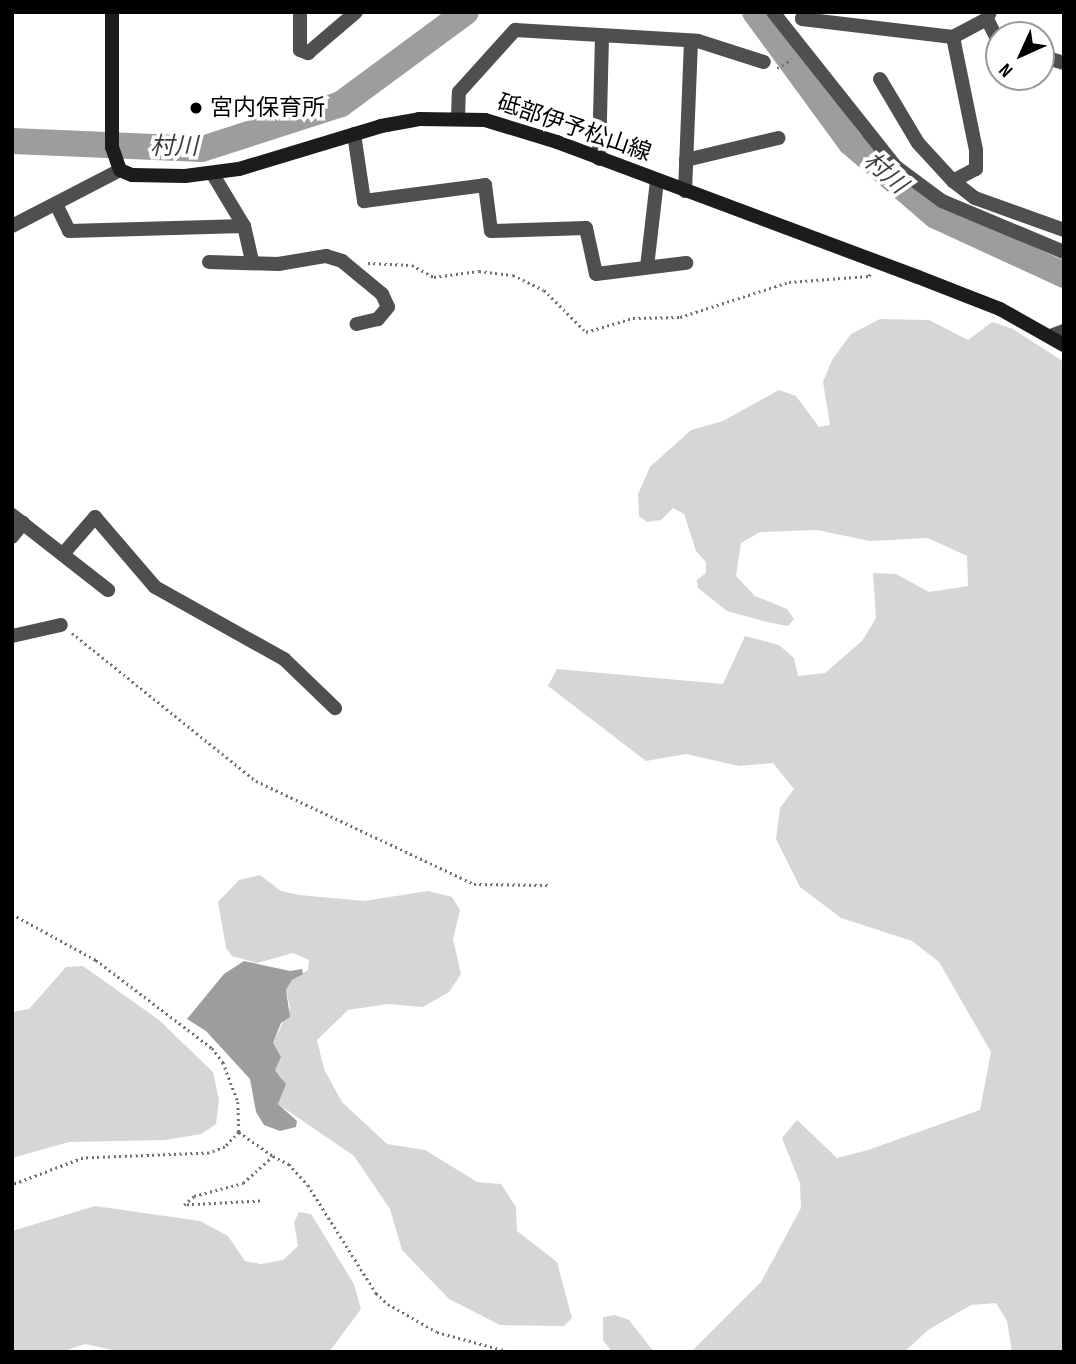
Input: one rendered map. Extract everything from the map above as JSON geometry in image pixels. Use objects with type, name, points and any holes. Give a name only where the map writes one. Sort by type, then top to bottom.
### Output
[{"type":"main road","points":[[112,12],[112,147],[120,170]]},
{"type":"main road","name":"砥部伊予松山線","points":[[120,170],[150,176],[212,173],[276,160],[355,134],[419,119],[458,117],[512,126],[875,261],[1060,337]]},
{"type":"street","points":[[300,12],[300,50],[308,53],[356,12]]},
{"type":"street","points":[[774,12],[896,167],[943,201],[1063,251]]},
{"type":"street","points":[[804,12],[802,19],[953,37],[988,16]]},
{"type":"street","points":[[458,117],[459,92],[515,30],[691,41],[764,62]]},
{"type":"street","points":[[599,159],[602,36]]},
{"type":"street","points":[[953,37],[976,150],[976,169],[953,181]]},
{"type":"street","points":[[685,191],[691,41]]},
{"type":"street","points":[[880,79],[918,143],[953,181],[975,198],[1064,230]]},
{"type":"street","points":[[355,134],[364,201],[485,185],[491,231],[586,229],[596,274],[686,264]]},
{"type":"street","points":[[686,160],[778,138]]},
{"type":"street","points":[[12,226],[120,170]]},
{"type":"street","points":[[212,173],[244,226],[252,261]]},
{"type":"street","points":[[647,267],[657,181]]},
{"type":"street","points":[[55,204],[69,231],[244,226]]},
{"type":"street","points":[[209,262],[252,261],[278,264],[326,256],[352,268],[382,294],[388,307],[378,319],[357,324]]},
{"type":"street","points":[[64,554],[95,517],[155,587],[284,659],[335,708]]},
{"type":"street","points":[[12,537],[18,519],[108,590]]},
{"type":"street","points":[[12,636],[61,625]]},
{"type":"path","points":[[779,68],[800,53]]},
{"type":"path","points":[[352,268],[377,263],[412,265],[434,277],[479,271],[513,275],[544,289],[586,332],[633,318],[680,317],[789,282],[869,276],[875,261]]},
{"type":"path","points":[[61,625],[256,781],[474,884],[549,885]]},
{"type":"path","points":[[12,914],[106,967],[212,1048],[235,1091],[239,1132],[225,1147],[209,1153],[83,1158],[12,1185]]},
{"type":"path","points":[[239,1132],[289,1164],[308,1185],[376,1293],[388,1304],[437,1332],[510,1352]]},
{"type":"path","points":[[260,1201],[184,1205],[194,1196],[243,1183],[273,1156]]},
{"type":"shaded area","points":[[880,319],[929,320],[968,340],[992,322],[1013,329],[1064,362],[1064,1352],[1012,1352],[1007,1321],[996,1303],[971,1305],[928,1330],[904,1352],[691,1352],[761,1282],[801,1208],[800,1183],[782,1138],[797,1120],[837,1158],[868,1150],[980,1110],[991,1052],[939,962],[912,941],[841,918],[800,887],[776,839],[780,808],[794,789],[773,763],[739,766],[686,754],[646,761],[548,686],[557,669],[723,684],[745,636],[779,645],[794,658],[798,676],[825,673],[862,641],[876,618],[873,573],[896,574],[929,592],[968,586],[967,556],[928,538],[870,541],[817,530],[760,532],[741,543],[736,576],[755,596],[787,609],[794,619],[788,626],[767,622],[727,611],[698,588],[697,580],[706,573],[706,562],[696,551],[684,514],[673,508],[661,520],[647,522],[639,516],[638,494],[650,467],[691,430],[723,421],[779,390],[796,396],[819,427],[830,425],[823,382],[832,360],[851,334]]},
{"type":"shaded area","points":[[260,875],[281,891],[299,895],[364,901],[428,891],[452,897],[460,910],[453,939],[461,974],[449,992],[423,1007],[388,1004],[348,1010],[317,1040],[324,1069],[342,1102],[387,1144],[425,1150],[477,1182],[501,1184],[516,1207],[517,1231],[557,1262],[572,1318],[564,1326],[500,1325],[449,1299],[402,1250],[390,1209],[354,1156],[278,1104],[283,1079],[275,1070],[273,1043],[290,1008],[286,990],[292,980],[308,970],[309,960],[293,953],[257,963],[232,956],[226,948],[218,902],[239,880]]},
{"type":"shaded area","points":[[244,961],[290,971],[302,969],[303,974],[292,980],[286,990],[290,1017],[281,1023],[273,1043],[281,1057],[275,1070],[286,1084],[278,1104],[297,1121],[296,1127],[280,1131],[264,1125],[256,1112],[250,1079],[206,1031],[187,1019],[224,974]]},
{"type":"shaded area","points":[[83,966],[159,1020],[213,1072],[219,1100],[216,1124],[201,1134],[165,1140],[69,1142],[12,1158],[12,1012],[29,1009],[66,967]]},
{"type":"shaded area","points":[[95,1206],[200,1221],[228,1236],[245,1261],[261,1264],[283,1260],[298,1246],[294,1222],[299,1212],[311,1214],[354,1284],[361,1309],[329,1352],[121,1352],[85,1344],[62,1352],[12,1352],[12,1231]]},
{"type":"shaded area","points":[[615,1315],[629,1320],[654,1352],[612,1352],[603,1340],[603,1317]]},
{"type":"waterway","name":"村川","points":[[12,141],[202,149],[341,104],[466,12]]},
{"type":"waterway","name":"村川","points":[[755,12],[851,143],[936,216],[1064,275]]},
{"type":"place","name":"宮内保育所","points":[[196,108]]}]
